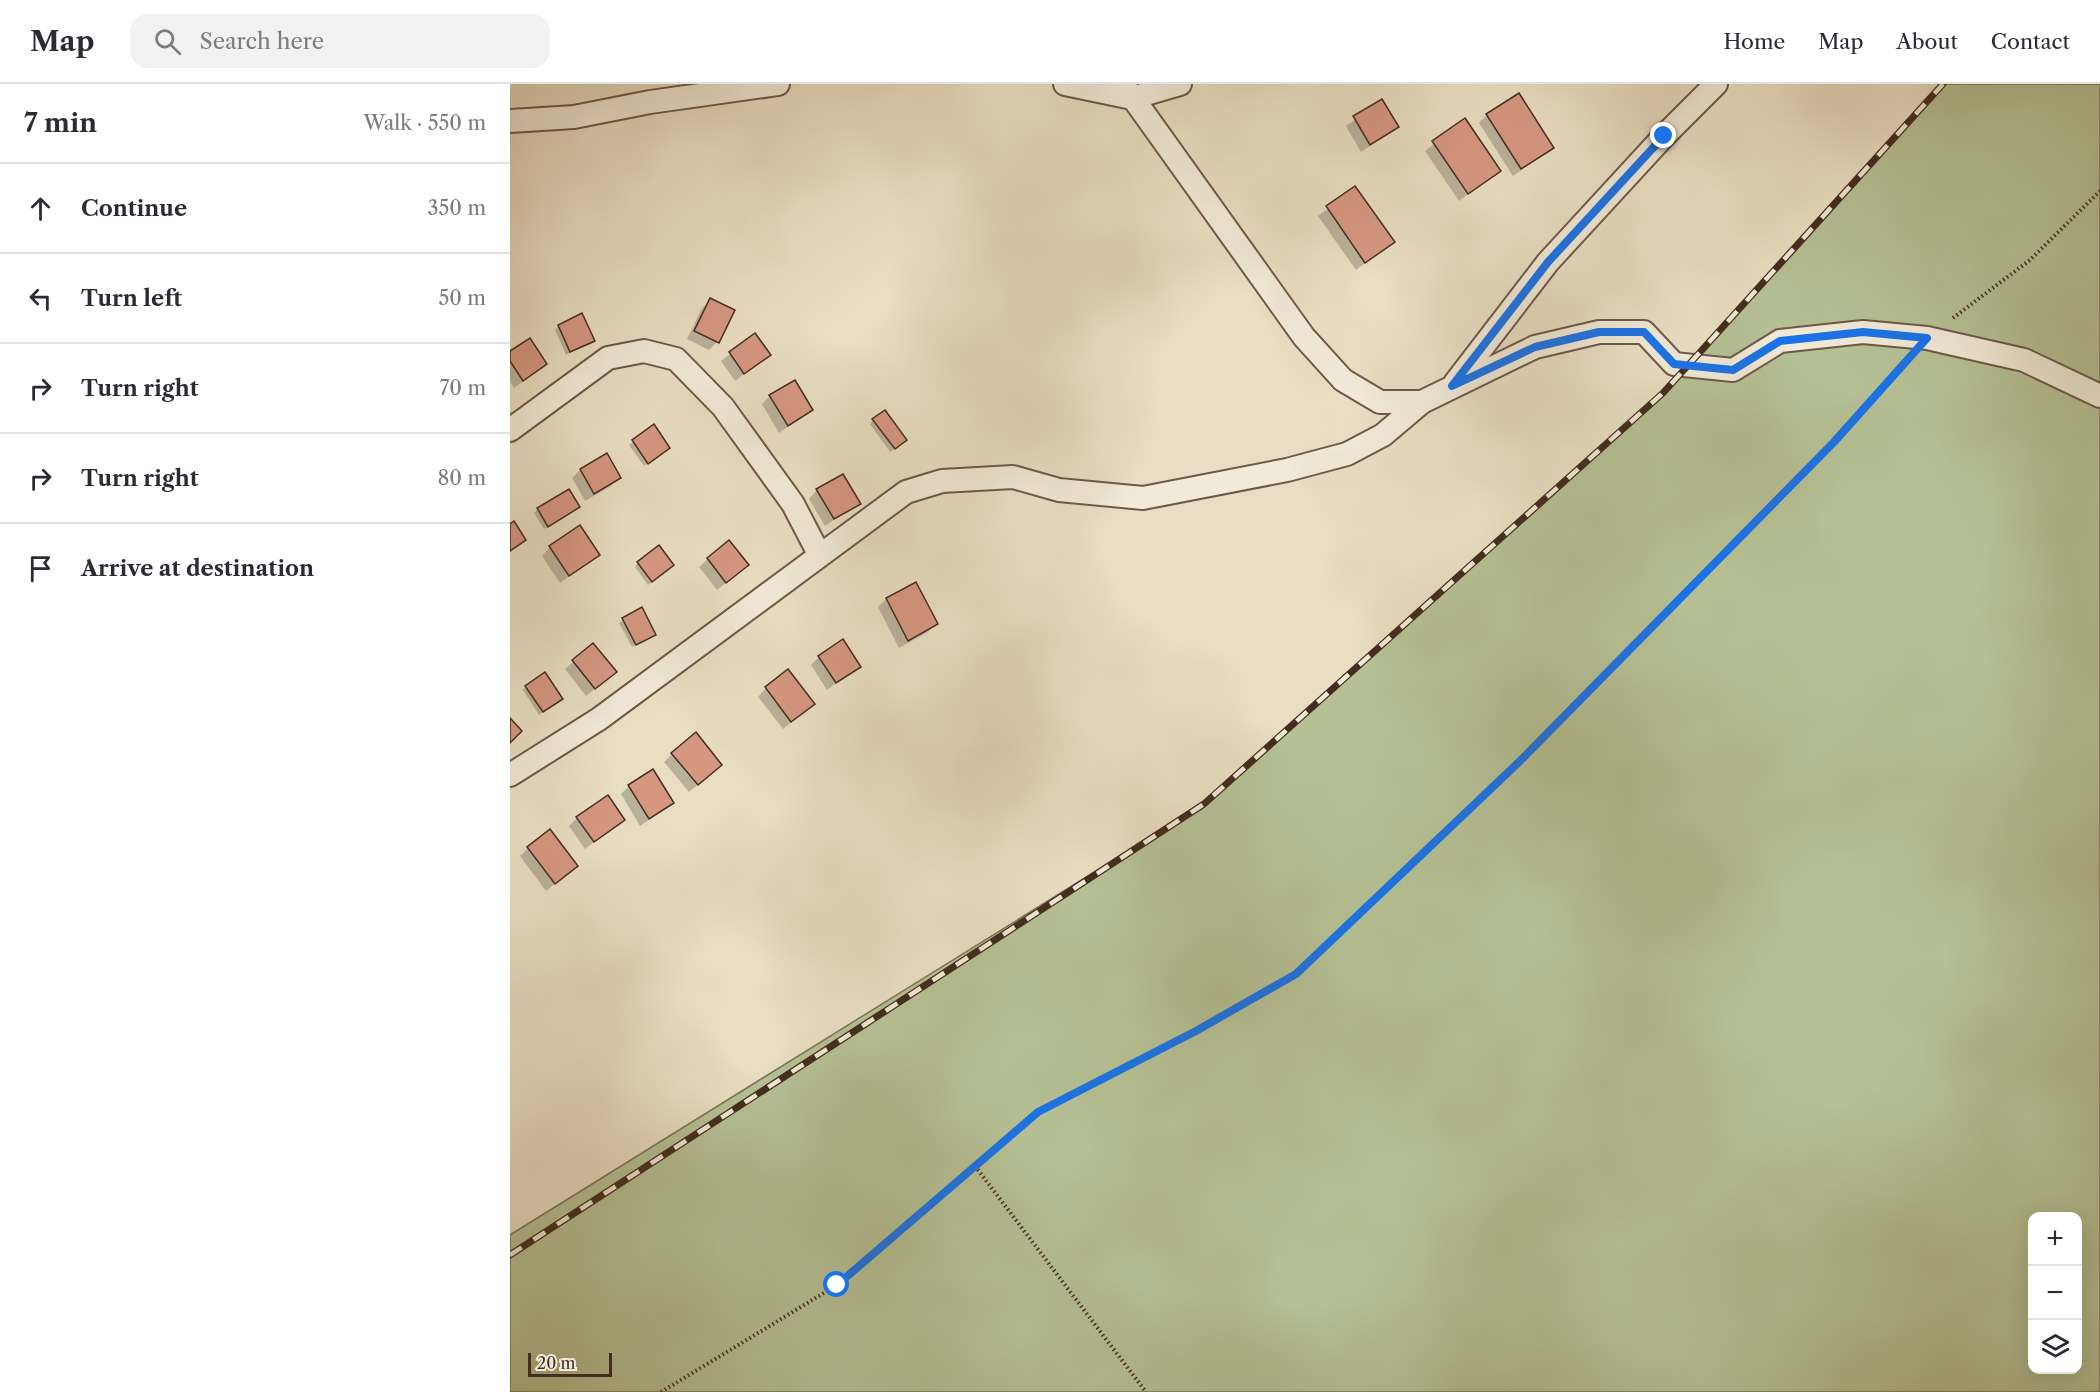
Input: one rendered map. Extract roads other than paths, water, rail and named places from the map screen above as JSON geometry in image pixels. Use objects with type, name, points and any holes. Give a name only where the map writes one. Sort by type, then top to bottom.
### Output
[{"type":"street","points":[[510,121],[574,117],[650,102],[778,84]]},
{"type":"street","points":[[1065,84],[1128,91],[1180,84]]},
{"type":"street","points":[[1452,386],[1548,262],[1664,136],[1716,84]]},
{"type":"street","points":[[1128,91],[1304,337],[1343,380],[1380,402],[1422,402]]},
{"type":"street","points":[[510,775],[599,719],[819,554],[906,492],[942,481],[1013,477],[1059,490],[1143,498],[1276,472],[1347,454],[1383,435],[1422,402],[1452,386],[1535,347],[1599,332],[1644,332],[1674,364],[1733,370],[1780,341],[1863,332],[1927,338],[2024,360],[2100,396]]},
{"type":"street","points":[[510,430],[608,358],[644,351],[676,359],[723,407],[793,504],[819,554]]},
{"type":"railway","points":[[510,1255],[1204,804],[1663,393],[1943,84]]}]
